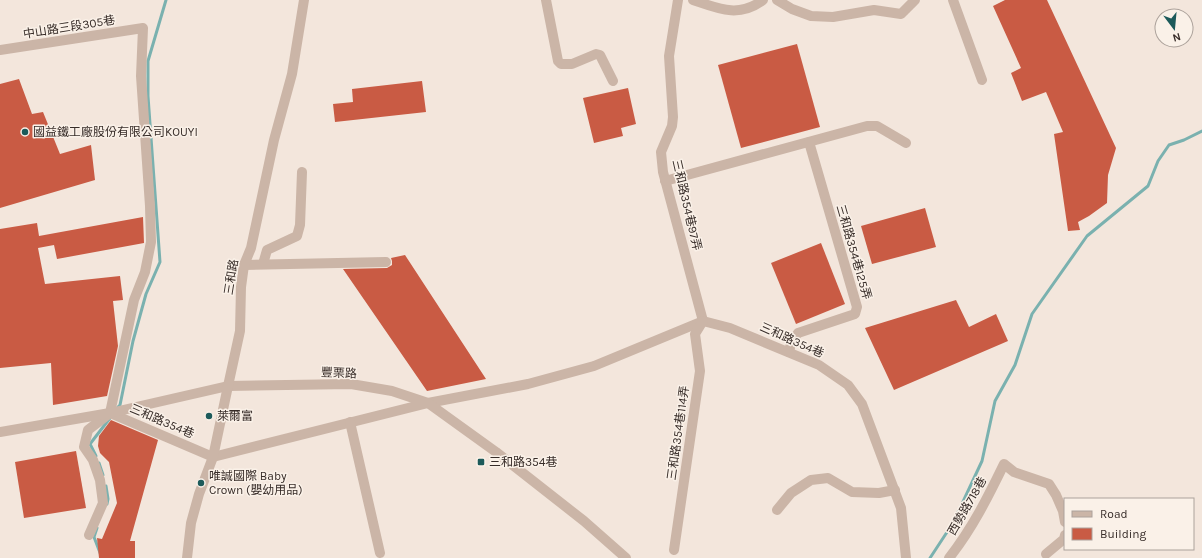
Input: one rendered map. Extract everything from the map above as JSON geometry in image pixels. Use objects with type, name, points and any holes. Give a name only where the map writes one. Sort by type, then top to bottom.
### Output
[{"type":"street","name":"三和路","points":[[187,558],[191,523],[198,494],[213,457],[240,331],[241,287],[244,265],[251,248],[274,140],[292,74],[304,0]]},
{"type":"street","points":[[546,0],[558,61],[561,64],[572,64],[596,54],[600,55],[613,81]]},
{"type":"street","name":"三和路354巷97弄","points":[[678,0],[670,56],[673,117],[672,126],[661,152],[665,181],[703,321]]},
{"type":"street","points":[[693,0],[719,9],[739,11],[754,7],[763,0]]},
{"type":"street","points":[[777,0],[792,9],[811,16],[833,17],[874,10],[901,14],[915,0]]},
{"type":"street","points":[[953,0],[982,80]]},
{"type":"street","name":"中山路三段305巷","points":[[0,50],[143,28],[141,76],[151,242],[145,272],[134,300],[110,413]]},
{"type":"street","points":[[665,181],[867,126],[877,126],[906,143]]},
{"type":"street","name":"三和路354巷125弄","points":[[789,352],[791,343],[798,333],[855,314],[857,307],[809,142]]},
{"type":"street","points":[[263,264],[268,250],[297,236],[300,225],[302,172]]},
{"type":"street","points":[[244,265],[386,262]]},
{"type":"street","points":[[213,457],[428,403],[528,384],[594,366],[703,321]]},
{"type":"street","name":"三和路354巷","points":[[703,321],[730,328],[819,365],[848,385],[862,404],[895,490],[901,508],[906,558]]},
{"type":"street","name":"三和路354巷114弄","points":[[674,550],[700,371],[695,334],[703,321]]},
{"type":"street","name":"豐栗路","points":[[0,432],[110,413],[228,386],[351,384],[392,391],[428,403],[496,452],[584,521],[626,558]]},
{"type":"street","points":[[89,535],[102,503],[100,480],[93,460],[84,447],[88,430],[110,413]]},
{"type":"street","name":"三和路354巷","points":[[110,413],[213,457]]},
{"type":"street","points":[[350,422],[380,553]]},
{"type":"street","name":"西勢路718巷","points":[[949,558],[963,541],[981,511],[1004,464],[1014,472],[1048,484],[1056,495],[1064,516]]},
{"type":"street","points":[[777,510],[791,493],[811,480],[828,478],[852,492],[879,493],[895,490]]},
{"type":"street","points":[[1046,554],[1064,539]]},
{"type":"building","points":[[1005,0],[1047,0],[1116,148],[1108,175],[1107,203],[1078,222],[1080,230],[1068,231],[1054,134],[1063,132],[1046,92],[1022,101],[1011,73],[1021,68],[993,6]]},
{"type":"building","points":[[797,44],[820,127],[741,148],[718,65]]},
{"type":"building","points":[[19,79],[32,114],[43,112],[60,154],[91,145],[95,180],[0,208],[0,84]]},
{"type":"building","points":[[422,81],[426,112],[335,122],[333,104],[353,102],[352,89]]},
{"type":"building","points":[[628,88],[636,124],[621,128],[623,136],[594,143],[583,98]]},
{"type":"building","points":[[925,208],[936,247],[872,264],[861,226]]},
{"type":"building","points":[[143,217],[144,243],[57,259],[54,245],[38,248],[45,284],[120,276],[123,300],[113,301],[118,346],[107,396],[53,405],[51,363],[0,368],[0,229],[37,223],[39,236]]},
{"type":"building","points":[[821,243],[845,304],[796,324],[771,263]]},
{"type":"building","points":[[405,255],[486,379],[427,391],[343,269],[387,268],[392,265],[391,258]]},
{"type":"building","points":[[956,300],[969,327],[996,314],[1008,341],[894,390],[865,328]]},
{"type":"building","points":[[111,420],[158,440],[130,541],[135,541],[135,558],[99,558],[97,538],[102,539],[117,503],[109,462],[100,453],[98,446],[99,436]]},
{"type":"building","points":[[76,451],[86,508],[24,518],[15,462]]},
{"type":"waterway","points":[[118,407],[120,405],[133,341],[146,294],[160,262],[148,96],[148,61],[166,0]]},
{"type":"waterway","points":[[930,558],[953,523],[982,461],[995,401],[1015,365],[1032,314],[1087,236],[1148,186],[1158,161],[1169,145],[1184,140],[1202,131]]},
{"type":"waterway","points":[[96,456],[90,444],[110,418]]},
{"type":"waterway","points":[[99,463],[103,475]]},
{"type":"waterway","points":[[106,486],[108,499],[107,504]]},
{"type":"waterway","points":[[97,528],[94,537],[102,558]]},
{"type":"place","name":"國益鐵工廠股份有限公司KOUYI","points":[[25,132]]},
{"type":"place","name":"萊爾富","points":[[209,416]]},
{"type":"place","name":"三和路354巷","points":[[481,462]]},
{"type":"place","name":"唯誠國際 Baby Crown (嬰幼用品)","points":[[201,483]]}]
